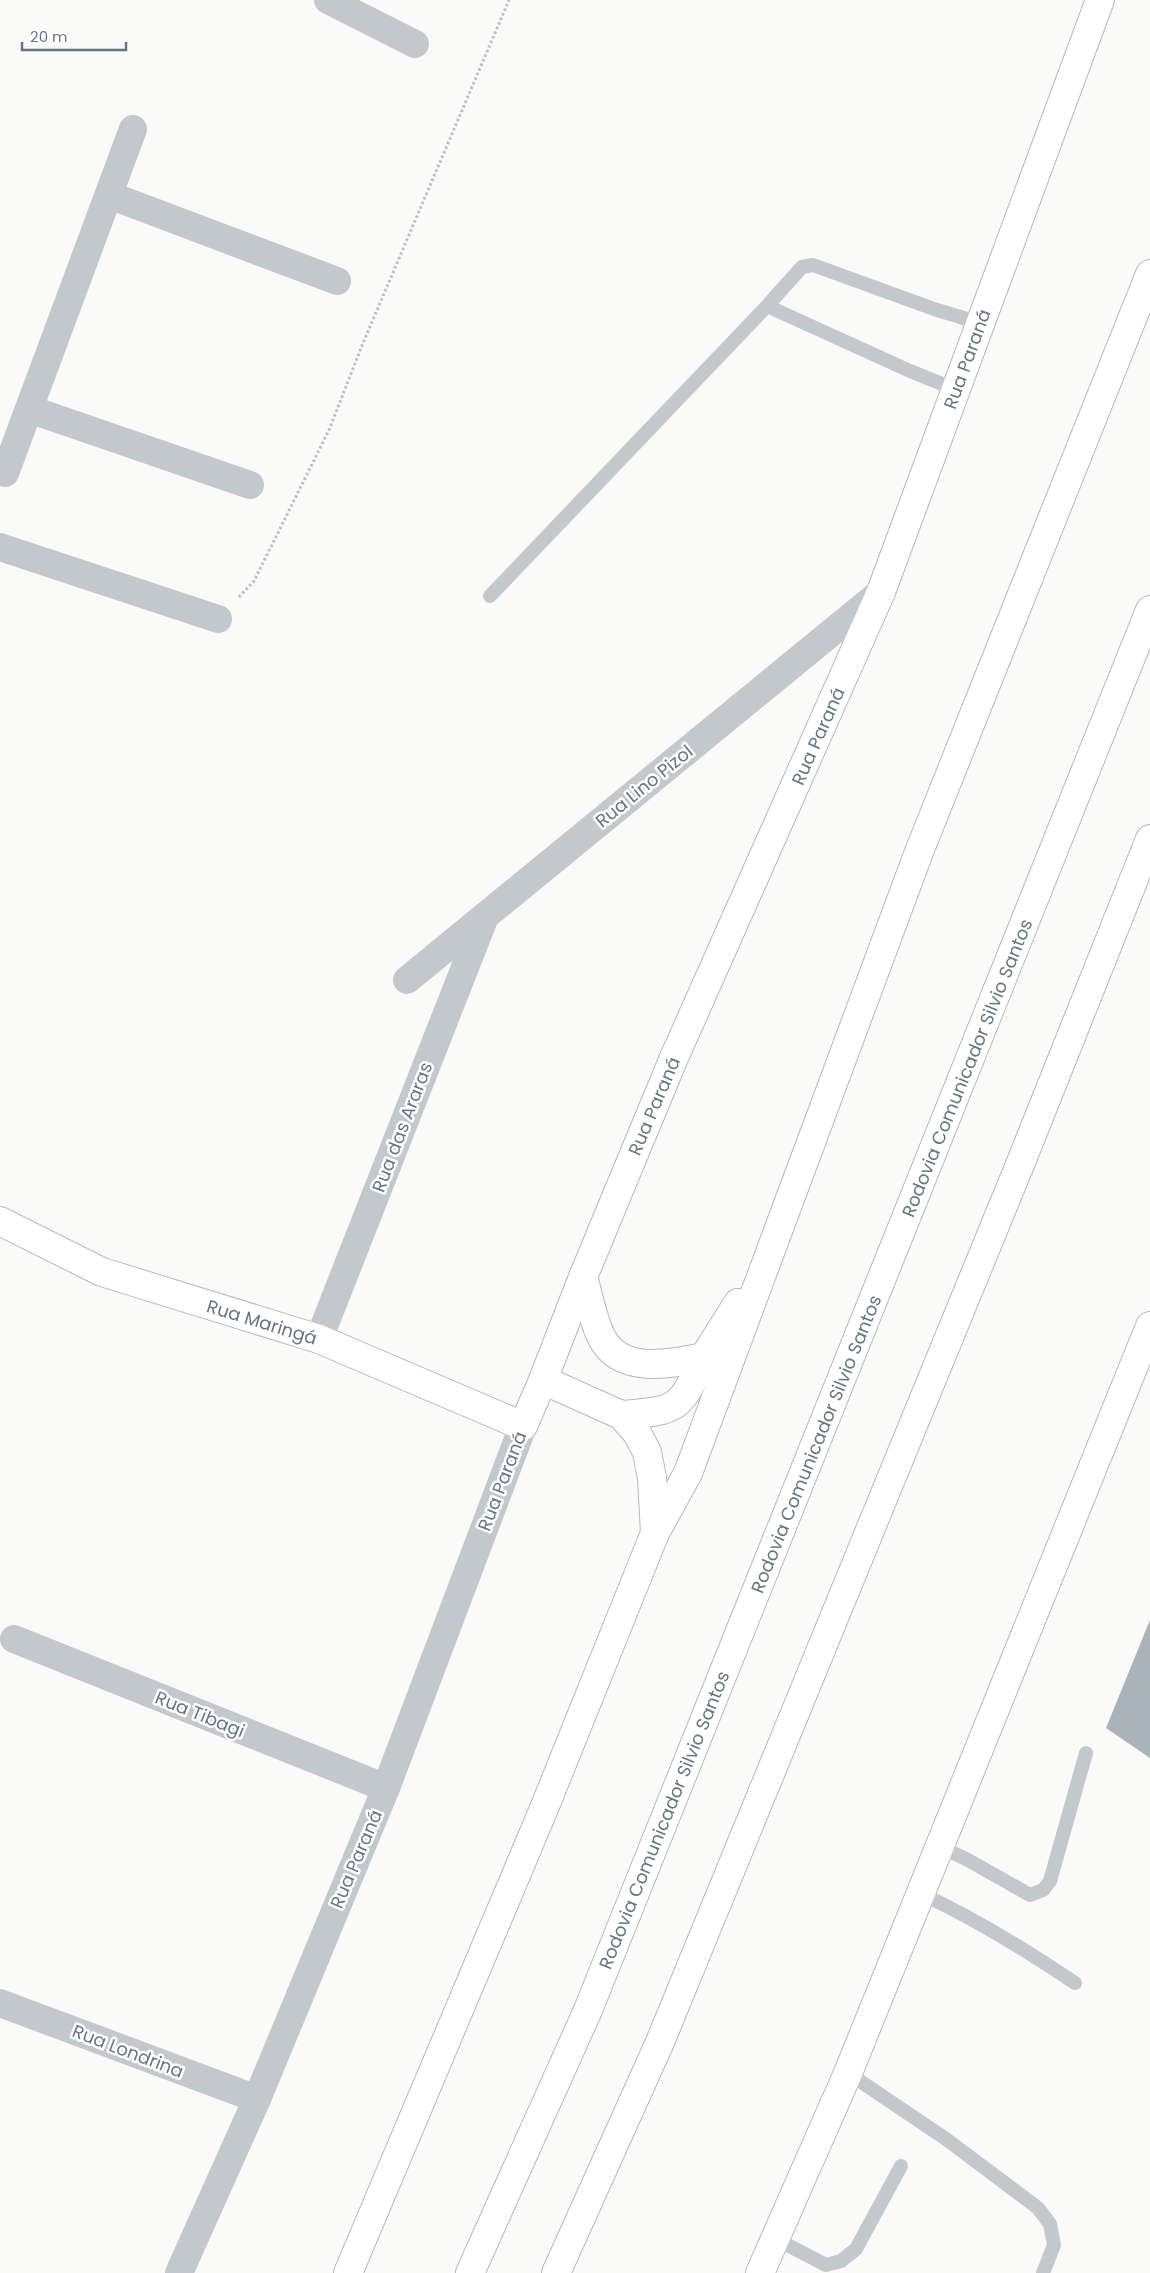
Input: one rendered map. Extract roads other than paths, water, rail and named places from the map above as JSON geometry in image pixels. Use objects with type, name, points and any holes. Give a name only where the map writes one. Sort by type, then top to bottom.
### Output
[{"type":"main road","name":"Rua Paraná","points":[[523,1426],[673,1060],[882,592],[1100,0]]},
{"type":"main road","points":[[348,2273],[543,1811],[655,1533],[688,1473],[919,852],[1150,274]]},
{"type":"main road","name":"Rodovia Comunicador Silvio Santos","points":[[470,2273],[592,2000],[1150,610]]},
{"type":"main road","points":[[556,2273],[664,2033],[1020,1167],[1150,839]]},
{"type":"main road","name":"Rua Maringá","points":[[0,1221],[102,1272],[319,1339],[523,1426]]},
{"type":"main road","points":[[621,1415],[659,1412],[674,1406],[688,1392],[704,1357],[720,1334],[782,1224]]},
{"type":"main road","points":[[583,1277],[601,1337],[618,1357],[643,1364],[670,1364],[704,1357]]},
{"type":"main road","points":[[760,2273],[848,2073],[922,1894],[939,1846],[1150,1326]]},
{"type":"main road","points":[[543,1380],[621,1415],[637,1434],[647,1452],[652,1478],[655,1533]]},
{"type":"street","points":[[328,0],[415,44]]},
{"type":"street","points":[[0,471],[5,473],[133,129]]},
{"type":"street","points":[[109,195],[337,281]]},
{"type":"street","points":[[29,409],[250,485]]},
{"type":"street","points":[[0,547],[218,619]]},
{"type":"street","name":"Rua Lino Pizol","points":[[407,980],[882,592]]},
{"type":"street","name":"Rua das Araras","points":[[319,1339],[485,916]]},
{"type":"street","name":"Rua Paraná","points":[[179,2273],[256,2099],[386,1788],[523,1426]]},
{"type":"street","name":"Rua Tibagi","points":[[14,1639],[386,1788]]},
{"type":"street","name":"Rua Londrina","points":[[0,2003],[256,2099]]},
{"type":"lane","points":[[490,596],[767,306],[802,266],[813,266],[934,309],[980,323]]},
{"type":"lane","points":[[767,306],[910,371],[957,390]]},
{"type":"lane","points":[[939,1846],[1030,1895],[1043,1890],[1050,1882],[1086,1753]]},
{"type":"lane","points":[[922,1894],[956,1911],[1075,1983]]},
{"type":"lane","points":[[848,2073],[946,2138],[1038,2208],[1050,2224],[1054,2245],[1043,2273]]},
{"type":"lane","points":[[776,2239],[826,2264],[841,2261],[856,2249],[901,2166]]}]
